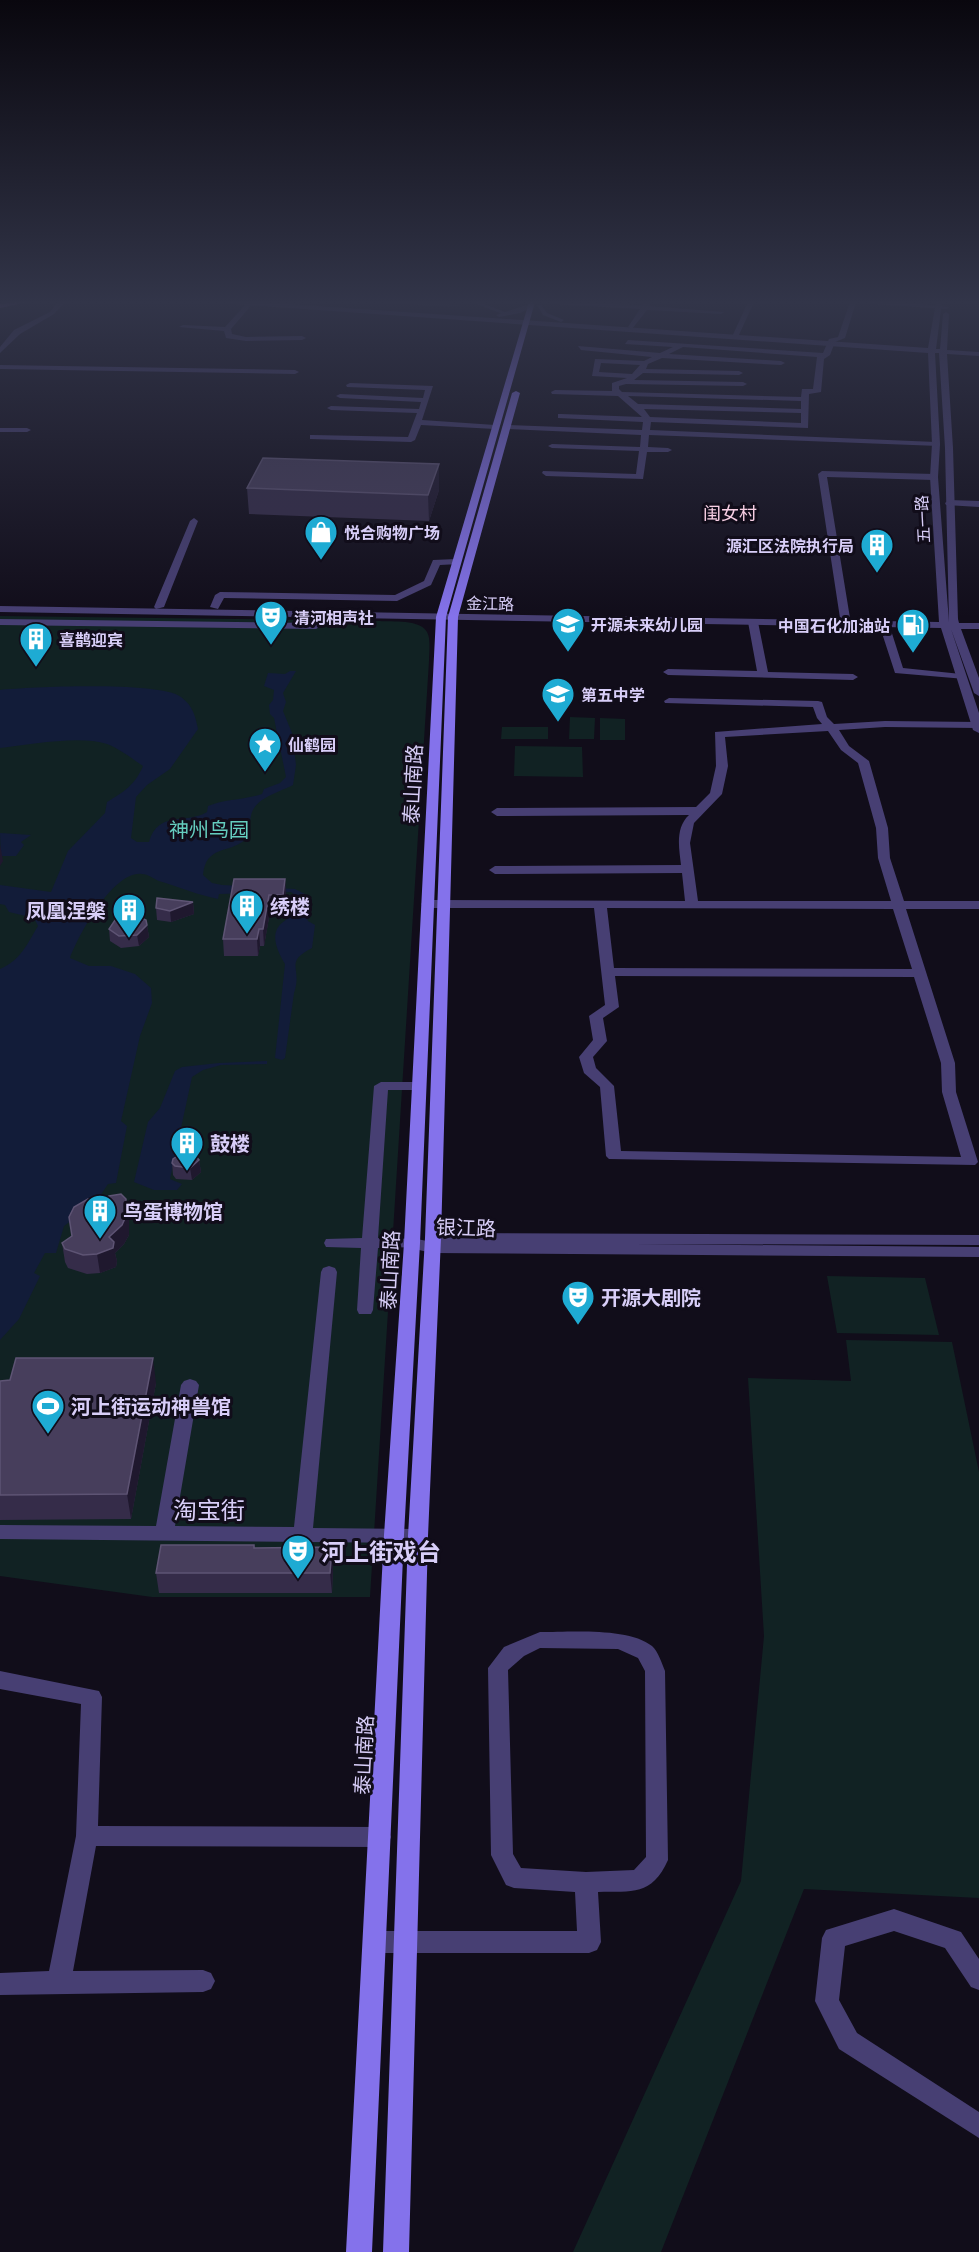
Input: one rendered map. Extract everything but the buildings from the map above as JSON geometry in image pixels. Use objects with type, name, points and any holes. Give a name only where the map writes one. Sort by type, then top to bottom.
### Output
[{"type":"main road","name":"泰山南路","points":[[447,615],[507,407]]},
{"type":"main road","name":"泰山南路","points":[[396,2252],[418,1536],[433,1243],[435,904],[447,615],[456,562],[467,545]]},
{"type":"main road","name":"泰山南路","points":[[359,2252],[394,1535],[411,1243],[417,1086],[435,904]]},
{"type":"street","points":[[313,437],[411,440],[423,407]]},
{"type":"street","points":[[546,473],[640,477],[647,419],[645,413],[637,407]]},
{"type":"street","points":[[672,407],[805,411]]},
{"type":"street","points":[[561,416],[806,426],[805,407]]},
{"type":"street","name":"五一路","points":[[933,407],[934,477],[949,622],[961,677],[978,728]]},
{"type":"street","name":"五一路","points":[[946,407],[949,448],[949,622],[979,693]]},
{"type":"street","points":[[331,408],[422,411]]},
{"type":"street","points":[[417,424],[935,445],[949,448]]},
{"type":"street","points":[[0,430],[27,430]]},
{"type":"street","points":[[552,446],[668,450]]},
{"type":"street","points":[[845,618],[822,474],[934,477]]},
{"type":"street","points":[[949,503],[979,504]]},
{"type":"street","points":[[159,607],[194,521]]},
{"type":"street","points":[[214,610],[220,595],[397,597],[428,583],[436,562],[456,562]]},
{"type":"street","name":"金江路","points":[[0,606],[447,615],[845,618],[949,622],[979,626]]},
{"type":"street","name":"金江路","points":[[0,606],[159,607],[319,615],[447,615]]},
{"type":"street","points":[[0,622],[316,626],[319,615]]},
{"type":"street","name":"金江路","points":[[681,618],[753,622],[884,624],[979,620]]},
{"type":"street","points":[[753,622],[763,675]]},
{"type":"street","points":[[884,624],[898,671],[961,677]]},
{"type":"street","points":[[668,672],[853,677]]},
{"type":"street","points":[[600,904],[612,1007],[596,1016],[600,1041],[586,1057],[589,1070],[608,1086],[614,1156],[970,1162],[949,1092],[948,1063],[884,858],[882,828],[862,761],[845,748],[822,718],[818,704],[669,701]]},
{"type":"street","points":[[692,905],[684,843],[688,822],[716,794],[722,766],[718,734],[885,724],[978,728]]},
{"type":"street","points":[[497,812],[699,810]]},
{"type":"street","points":[[495,870],[688,869]]},
{"type":"street","points":[[435,904],[979,905]]},
{"type":"street","points":[[608,972],[920,973]]},
{"type":"street","points":[[365,1310],[381,1086],[417,1086]]},
{"type":"street","name":"银江路","points":[[332,1243],[979,1240]]},
{"type":"street","name":"银江路","points":[[433,1243],[979,1252]]},
{"type":"street","points":[[303,1535],[328,1272]]},
{"type":"street","points":[[164,1534],[190,1385]]},
{"type":"street","name":"淘宝街","points":[[0,1532],[418,1536]]},
{"type":"street","points":[[540,1640],[619,1641],[645,1652],[656,1671],[657,1860],[640,1880],[586,1882],[514,1878],[502,1855],[498,1668],[506,1656],[519,1647],[540,1640]]},
{"type":"street","points":[[0,1680],[92,1697],[87,1836],[59,1982]]},
{"type":"street","points":[[87,1836],[380,1837]]},
{"type":"street","points":[[375,1942],[589,1942],[586,1882]]},
{"type":"street","points":[[979,1979],[953,1940],[894,1920],[834,1938],[827,2001],[848,2040],[979,2126]]},
{"type":"street","points":[[0,1984],[203,1981]]},
{"type":"green space","name":"神州鸟园","points":[[0,616],[398,621],[418,625],[427,632],[429,661],[370,1597],[152,1597],[0,1576]]},
{"type":"green space","points":[[570,717],[595,718],[594,739],[569,739]]},
{"type":"green space","points":[[600,718],[625,719],[625,740],[600,740]]},
{"type":"green space","points":[[502,727],[548,727],[548,739],[501,739]]},
{"type":"green space","points":[[515,746],[582,747],[583,777],[514,776]]},
{"type":"green space","points":[[827,1276],[925,1278],[939,1335],[837,1333]]},
{"type":"green space","points":[[846,1340],[952,1342],[979,1472],[979,1898],[804,1889],[661,2252],[573,2252],[741,1881],[764,1636],[748,1378],[851,1381]]},
{"type":"water","points":[[296,671],[283,693],[286,702],[283,711],[292,733],[296,765],[293,785],[259,802],[252,812],[245,840],[213,854],[205,865],[203,875],[212,883],[222,885],[295,889],[309,896],[306,915],[308,921],[315,925],[312,948],[303,953],[296,962],[297,977],[285,1058],[282,1060],[275,1058],[285,964],[278,950],[275,935],[280,924],[294,914],[297,896],[291,892],[219,894],[218,899],[142,874],[131,875],[109,892],[89,920],[70,958],[89,966],[111,966],[135,974],[151,988],[152,1003],[140,1036],[121,1121],[127,1126],[116,1183],[108,1184],[96,1202],[64,1226],[56,1253],[45,1253],[34,1273],[40,1276],[19,1319],[0,1340],[0,969],[18,956],[38,926],[34,918],[9,912],[5,905],[0,904],[0,885],[51,892],[68,851],[105,813],[107,802],[133,783],[143,766],[116,748],[95,741],[54,742],[0,748],[0,690],[122,687],[168,692],[185,700],[193,711],[198,729],[170,769],[147,785],[136,797],[131,838],[137,842],[149,842],[153,832],[166,822],[199,816],[207,812],[208,806],[214,804],[262,794],[264,789],[280,783],[286,777],[274,718],[270,714],[269,705],[273,700],[274,690],[264,686],[268,673],[285,674]]},
{"type":"water","points":[[0,833],[31,835],[21,842],[24,845],[16,856],[1,856]]},
{"type":"water","points":[[267,1061],[267,1064],[221,1065],[203,1070],[192,1077],[170,1179],[182,1184],[177,1190],[154,1190],[134,1182],[148,1122],[160,1108],[175,1071],[182,1067]]},
{"type":"place","name":"悦合购物广场","points":[[321,561]]},
{"type":"place","name":"源汇区法院执行局","points":[[877,574]]},
{"type":"place","name":"清河相声社","points":[[271,646]]},
{"type":"place","name":"开源未来幼儿园","points":[[568,653]]},
{"type":"place","name":"中国石化加油站","points":[[913,654]]},
{"type":"place","name":"喜鹊迎宾","points":[[36,668]]},
{"type":"place","name":"第五中学","points":[[558,723]]},
{"type":"place","name":"仙鹤园","points":[[265,773]]},
{"type":"place","name":"绣楼","points":[[247,935]]},
{"type":"place","name":"凤凰涅槃","points":[[129,939]]},
{"type":"place","name":"鼓楼","points":[[187,1172]]},
{"type":"place","name":"鸟蛋博物馆","points":[[100,1240]]},
{"type":"place","name":"开源大剧院","points":[[578,1326]]},
{"type":"place","name":"河上街运动神兽馆","points":[[48,1435]]},
{"type":"place","name":"河上街戏台","points":[[298,1580]]},
{"type":"district","name":"闺女村","points":[[730,513]]}]
